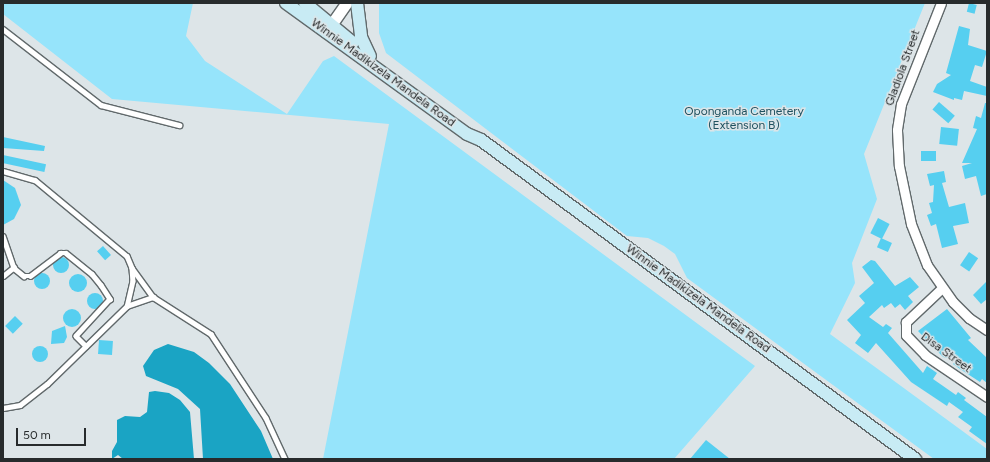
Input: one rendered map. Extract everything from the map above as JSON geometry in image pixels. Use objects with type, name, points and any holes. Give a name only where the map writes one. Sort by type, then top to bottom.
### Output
[{"type":"main road","name":"Winnie Madikizela Mandela Road","points":[[286,3],[370,56],[471,129],[481,140],[915,459]]},
{"type":"main road","name":"Winnie Madikizela Mandela Road","points":[[305,3],[329,29],[467,134],[481,140]]},
{"type":"main road","points":[[357,3],[361,37],[370,56]]},
{"type":"street","points":[[329,29],[346,3]]},
{"type":"street","name":"Gladiola Street","points":[[941,3],[901,104],[896,144],[901,184],[911,224],[927,265],[942,288],[969,318],[987,330]]},
{"type":"street","name":"Disa Street","points":[[942,288],[906,322],[906,335],[925,355],[987,397]]},
{"type":"lane","points":[[3,29],[101,105],[179,125]]},
{"type":"lane","points":[[3,170],[27,176],[48,190],[127,256],[132,268],[153,297],[211,334],[266,418],[285,459]]},
{"type":"lane","points":[[3,236],[14,267],[24,276],[30,276],[60,253],[66,253],[92,274],[110,300],[76,336],[86,346]]},
{"type":"lane","points":[[3,276],[14,267]]},
{"type":"lane","points":[[127,306],[133,281],[132,268]]},
{"type":"lane","points":[[3,408],[20,405],[47,384],[127,306],[153,297]]},
{"type":"green space","points":[[3,3],[193,3],[186,36],[205,61],[287,114],[323,61],[334,56],[755,366],[674,459],[323,459],[389,124],[112,99],[3,14]]},
{"type":"green space","name":"Oponganda Cemetery (Extension B)","points":[[379,3],[925,3],[864,154],[877,199],[852,263],[855,283],[830,334],[987,449],[987,459],[934,459],[687,278],[675,254],[664,246],[648,238],[627,236],[386,53],[379,33]]},
{"type":"shaded area","points":[[168,344],[194,352],[209,363],[230,384],[261,431],[273,459],[203,459],[200,409],[178,389],[146,376],[143,366],[154,350]]},
{"type":"shaded area","points":[[155,391],[169,393],[180,400],[190,412],[194,459],[123,459],[118,455],[112,459],[112,451],[117,442],[117,420],[125,416],[140,417],[147,412],[149,392]]},
{"type":"building","points":[[969,3],[977,5],[975,14],[967,12]]},
{"type":"building","points":[[959,26],[970,29],[968,45],[987,51],[982,67],[975,65],[970,81],[987,87],[987,96],[964,91],[962,100],[954,98],[954,100],[933,92],[937,84],[951,75],[946,73]]},
{"type":"building","points":[[939,102],[955,116],[948,123],[932,110]]},
{"type":"building","points":[[985,103],[987,103],[987,194],[981,196],[976,176],[965,179],[962,166],[972,163],[962,163],[977,129],[973,128],[976,116],[981,118]]},
{"type":"building","points":[[941,127],[959,129],[957,146],[939,144]]},
{"type":"building","points":[[3,137],[45,146],[44,151],[3,148]]},
{"type":"building","points":[[921,151],[936,151],[936,161],[921,161]]},
{"type":"building","points":[[3,155],[46,164],[44,172],[3,163]]},
{"type":"building","points":[[944,171],[946,182],[942,183],[949,207],[965,203],[969,223],[953,226],[958,244],[942,248],[936,224],[931,226],[927,215],[932,213],[929,203],[933,202],[934,185],[930,186],[927,174]]},
{"type":"building","points":[[3,180],[15,188],[21,205],[14,219],[3,225]]},
{"type":"building","points":[[878,218],[890,224],[882,239],[870,233]]},
{"type":"building","points":[[881,238],[892,243],[888,252],[877,247]]},
{"type":"building","points":[[103,246],[111,255],[105,260],[97,251]]},
{"type":"building","points":[[969,252],[978,258],[969,271],[960,265]]},
{"type":"building","points":[[61,257],[67,259],[69,265],[67,271],[61,273],[55,271],[53,265],[55,259]]},
{"type":"building","points":[[871,260],[875,261],[895,286],[910,277],[919,287],[908,296],[913,302],[905,310],[900,304],[895,308],[891,303],[884,308],[882,305],[869,317],[883,327],[886,324],[892,328],[888,333],[923,373],[927,366],[937,373],[933,379],[956,395],[958,392],[966,398],[964,400],[987,417],[987,444],[969,431],[972,427],[958,417],[963,412],[949,402],[947,406],[911,382],[876,343],[868,353],[855,343],[861,335],[847,320],[865,303],[859,296],[874,283],[862,267]]},
{"type":"building","points":[[39,273],[45,273],[50,278],[48,287],[45,289],[39,289],[34,284],[34,278]]},
{"type":"building","points":[[78,274],[84,277],[87,283],[84,289],[78,292],[72,289],[69,283],[72,277]]},
{"type":"building","points":[[987,281],[987,299],[981,304],[973,295]]},
{"type":"building","points":[[95,293],[101,295],[103,301],[101,307],[95,309],[89,307],[87,301],[89,295]]},
{"type":"building","points":[[72,309],[78,312],[81,318],[78,324],[72,327],[66,324],[63,318],[66,312]]},
{"type":"building","points":[[947,309],[971,338],[968,340],[987,358],[987,383],[982,379],[980,382],[953,364],[957,360],[943,357],[918,331]]},
{"type":"building","points":[[15,316],[23,324],[13,334],[5,326]]},
{"type":"building","points":[[65,326],[67,337],[64,343],[51,344],[52,331]]},
{"type":"building","points":[[99,340],[113,341],[112,355],[98,354]]},
{"type":"building","points":[[37,346],[43,346],[48,351],[46,360],[43,362],[37,362],[32,357],[32,351]]},
{"type":"building","points":[[706,440],[730,459],[690,459]]}]
